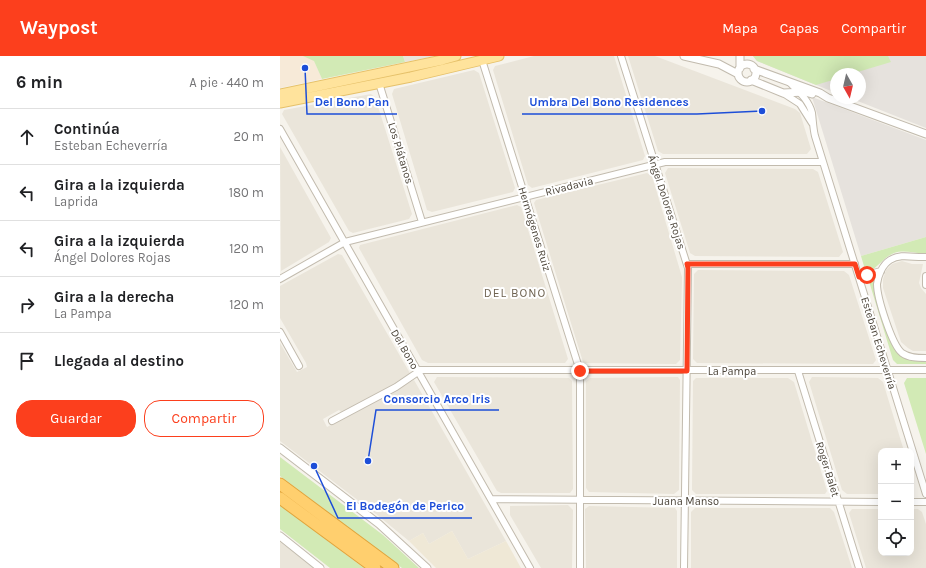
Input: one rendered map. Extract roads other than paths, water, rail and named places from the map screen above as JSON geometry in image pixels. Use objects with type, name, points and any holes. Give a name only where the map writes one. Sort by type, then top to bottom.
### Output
[{"type":"highway","points":[[280,484],[392,568]]},
{"type":"highway","points":[[280,498],[375,568]]},
{"type":"main road","points":[[280,94],[455,56]]},
{"type":"main road","points":[[280,103],[379,83],[498,56]]},
{"type":"street","points":[[455,56],[457,66]]},
{"type":"street","name":"Ángel Dolores Rojas","points":[[621,56],[688,268],[684,568]]},
{"type":"street","points":[[684,56],[719,64],[739,71]]},
{"type":"street","points":[[740,56],[739,71],[741,80],[747,82],[755,76],[746,56]]},
{"type":"street","name":"Hermógenes Ruiz","points":[[482,60],[580,371],[580,568]]},
{"type":"street","points":[[739,71],[744,64],[752,67]]},
{"type":"street","name":"Esteban Echeverría","points":[[752,67],[789,82],[800,92],[810,107],[812,123],[823,162],[926,494]]},
{"type":"street","name":"Esteban Echeverría","points":[[751,80],[783,92],[800,104],[812,123]]},
{"type":"street","points":[[789,82],[820,93],[828,98]]},
{"type":"street","name":"Los Plátanos","points":[[379,83],[422,222]]},
{"type":"street","name":"Esteban Echeverría","points":[[783,92],[800,92]]},
{"type":"street","points":[[800,92],[828,98],[926,134]]},
{"type":"street","name":"Del Bono","points":[[280,129],[530,568]]},
{"type":"street","name":"Rivadavia","points":[[280,279],[344,242],[665,162],[823,162]]},
{"type":"street","points":[[926,257],[898,257],[888,262],[881,271],[878,283],[878,292],[894,341],[899,349],[906,355],[913,358],[926,358]]},
{"type":"street","points":[[687,264],[855,264]]},
{"type":"street","points":[[859,277],[881,271]]},
{"type":"street","points":[[926,276],[926,285]]},
{"type":"street","points":[[280,332],[299,366]]},
{"type":"street","name":"La Pampa","points":[[418,371],[926,370]]},
{"type":"street","points":[[332,421],[396,387],[418,371]]},
{"type":"street","name":"Roger Balet","points":[[798,371],[859,568]]},
{"type":"street","points":[[280,448],[383,528],[428,568]]},
{"type":"street","name":"Juana Manso","points":[[490,499],[878,502]]},
{"type":"street","points":[[914,502],[926,502]]},
{"type":"street","points":[[280,536],[320,568]]},
{"type":"place","name":"Del Bono Pan","points":[[305,68]]},
{"type":"place","name":"Umbra Del Bono Residences","points":[[762,111]]},
{"type":"place","name":"Consorcio Arco Iris","points":[[368,461]]},
{"type":"place","name":"El Bodegón de Perico","points":[[314,466]]},
{"type":"district","name":"DEL BONO","points":[[515,293]]}]
